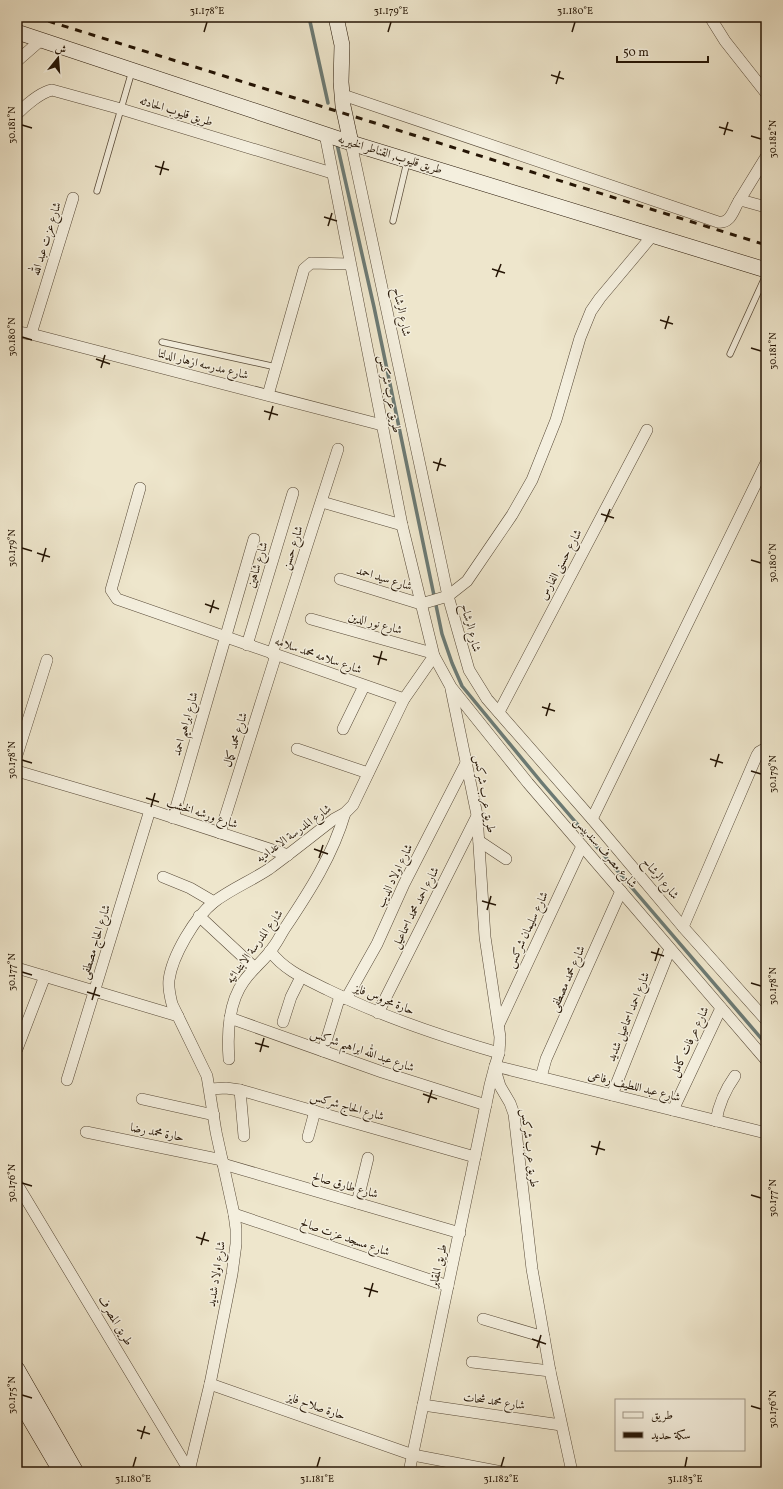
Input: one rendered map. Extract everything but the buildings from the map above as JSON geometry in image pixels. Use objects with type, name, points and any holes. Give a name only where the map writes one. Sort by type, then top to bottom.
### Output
[{"type":"main road","points":[[336,17],[342,45],[341,68],[343,95],[351,143]]},
{"type":"main road","name":"طريق قليوب, القناطر الخيريه","points":[[17,32],[351,143],[766,270]]},
{"type":"main road","points":[[17,1370],[76,1472]]},
{"type":"main road","points":[[17,1396],[61,1472]]},
{"type":"street","points":[[710,17],[740,61],[766,93]]},
{"type":"street","points":[[17,61],[41,40]]},
{"type":"street","name":"طريق قليوب الحادثه","points":[[17,114],[24,107],[44,93],[52,90],[121,109],[332,173]]},
{"type":"street","points":[[343,95],[723,223],[727,221],[766,157]]},
{"type":"street","name":"طريق عرب شركس","points":[[325,134],[402,525],[433,655]]},
{"type":"street","name":"شارع الرشاح","points":[[351,143],[448,596],[468,670],[487,699],[766,1020]]},
{"type":"street","name":"شارع عزت عبد الله","points":[[31,334],[73,198]]},
{"type":"street","points":[[739,201],[744,200],[766,207]]},
{"type":"street","points":[[421,604],[448,596],[467,581],[512,516],[532,480],[548,442],[573,367],[580,338],[592,311],[600,298],[652,236]]},
{"type":"street","points":[[268,395],[306,266],[314,262],[350,264]]},
{"type":"street","name":"شارع مدرسه ازهار الدلتا","points":[[17,332],[31,334],[382,425]]},
{"type":"street","name":"شارع حسنى الفارس","points":[[499,712],[647,430]]},
{"type":"street","name":"شارع حسن","points":[[274,654],[338,450]]},
{"type":"street","points":[[592,819],[766,463]]},
{"type":"street","name":"شارع سلامه محمد سلامه","points":[[140,488],[111,590],[117,599],[404,699]]},
{"type":"street","name":"شارع شاهين","points":[[246,645],[293,493]]},
{"type":"street","points":[[322,502],[402,525]]},
{"type":"street","name":"شارع ابراهيم احمد","points":[[173,818],[224,637],[254,539]]},
{"type":"street","name":"شارع سيد احمد","points":[[340,579],[421,604]]},
{"type":"street","name":"شارع نور الدين","points":[[311,619],[433,655]]},
{"type":"street","name":"شارع محمد كمال","points":[[220,833],[274,654]]},
{"type":"street","name":"شارع مصرف سندبيس","points":[[433,655],[451,687],[528,783],[766,1060]]},
{"type":"street","name":"شارع المدرسة الاعداديه","points":[[178,1016],[169,991],[169,979],[178,952],[199,916],[214,902],[268,870],[334,819],[345,813],[353,805],[404,699],[433,655]]},
{"type":"street","points":[[17,755],[47,660]]},
{"type":"street","points":[[342,729],[364,686]]},
{"type":"street","name":"طريق عرب شركس","points":[[451,687],[477,815],[485,937],[499,1024],[499,1053],[495,1066],[500,1086],[510,1103],[514,1114],[532,1269],[550,1371],[572,1472]]},
{"type":"street","points":[[297,748],[368,773]]},
{"type":"street","points":[[683,926],[757,754],[766,748]]},
{"type":"street","name":"شارع اولاد الديب","points":[[322,1051],[343,997],[377,944],[404,884],[466,763]]},
{"type":"street","name":"شارع ورشه الخشب","points":[[17,771],[150,810],[288,855]]},
{"type":"street","name":"شارع الحاج مصطفى","points":[[67,1080],[150,810]]},
{"type":"street","name":"شارع المدرسة الابتدائيه","points":[[229,1059],[227,1038],[236,994],[244,981],[270,951],[316,880],[336,839],[345,813]]},
{"type":"street","name":"شارع احمد محمد اسماعيل","points":[[378,1013],[477,815]]},
{"type":"street","points":[[479,841],[506,859]]},
{"type":"street","name":"شارع سليمان شركس","points":[[499,1024],[582,846]]},
{"type":"street","points":[[163,877],[190,888],[214,902]]},
{"type":"street","name":"شارع محمد مصطفى","points":[[540,1077],[546,1059],[621,892]]},
{"type":"street","points":[[199,916],[255,968]]},
{"type":"street","name":"شارع احمد اسماعيل شديد","points":[[612,1095],[670,949]]},
{"type":"street","name":"حارة محروس فايز","points":[[270,951],[278,962],[301,977],[378,1013],[445,1037],[499,1053]]},
{"type":"street","points":[[17,968],[178,1016]]},
{"type":"street","points":[[17,1049],[45,976]]},
{"type":"street","points":[[283,1022],[291,997],[301,977]]},
{"type":"street","name":"شارع عرفات كامل","points":[[673,1110],[721,1008]]},
{"type":"street","name":"شارع اولاد شديد","points":[[178,1016],[203,1066],[210,1089],[222,1162],[234,1214],[236,1244],[235,1259],[210,1384],[189,1471]]},
{"type":"street","name":"شارع عبد الله ابراهيم شركس","points":[[230,1018],[382,1072],[486,1105]]},
{"type":"street","name":"شارع عبد اللطيف رفاعى","points":[[495,1066],[766,1133]]},
{"type":"street","name":"طريق المقابر","points":[[409,1472],[495,1066]]},
{"type":"street","points":[[716,1121],[723,1095],[735,1076]]},
{"type":"street","name":"شارع الحاج شركس","points":[[210,1089],[226,1088],[240,1090],[475,1157]]},
{"type":"street","points":[[240,1090],[244,1136]]},
{"type":"street","points":[[142,1100],[214,1115]]},
{"type":"street","points":[[308,1137],[315,1111]]},
{"type":"street","name":"حارة محمد رضا","points":[[86,1132],[222,1162]]},
{"type":"street","points":[[357,1203],[368,1158]]},
{"type":"street","name":"شارع طارق صالح","points":[[222,1162],[460,1234]]},
{"type":"street","name":"طريق المصرف","points":[[17,1184],[189,1471]]},
{"type":"street","name":"شارع مسجد عزت صالح","points":[[234,1214],[448,1286]]},
{"type":"street","points":[[483,1319],[544,1337]]},
{"type":"street","points":[[472,1362],[550,1371]]},
{"type":"street","name":"حارة صلاح فايز","points":[[210,1384],[413,1455],[502,1472]]},
{"type":"street","name":"شارع محمد شحات","points":[[423,1405],[561,1425]]},
{"type":"lane","points":[[98,191],[132,71]]},
{"type":"lane","points":[[393,222],[407,160]]},
{"type":"lane","points":[[730,354],[766,275]]},
{"type":"lane","points":[[162,342],[276,367]]},
{"type":"waterway","points":[[309,17],[328,103]]},
{"type":"waterway","points":[[337,144],[374,307],[442,634],[462,686],[542,783],[766,1044]]},
{"type":"railway","points":[[35,17],[766,245]]}]
